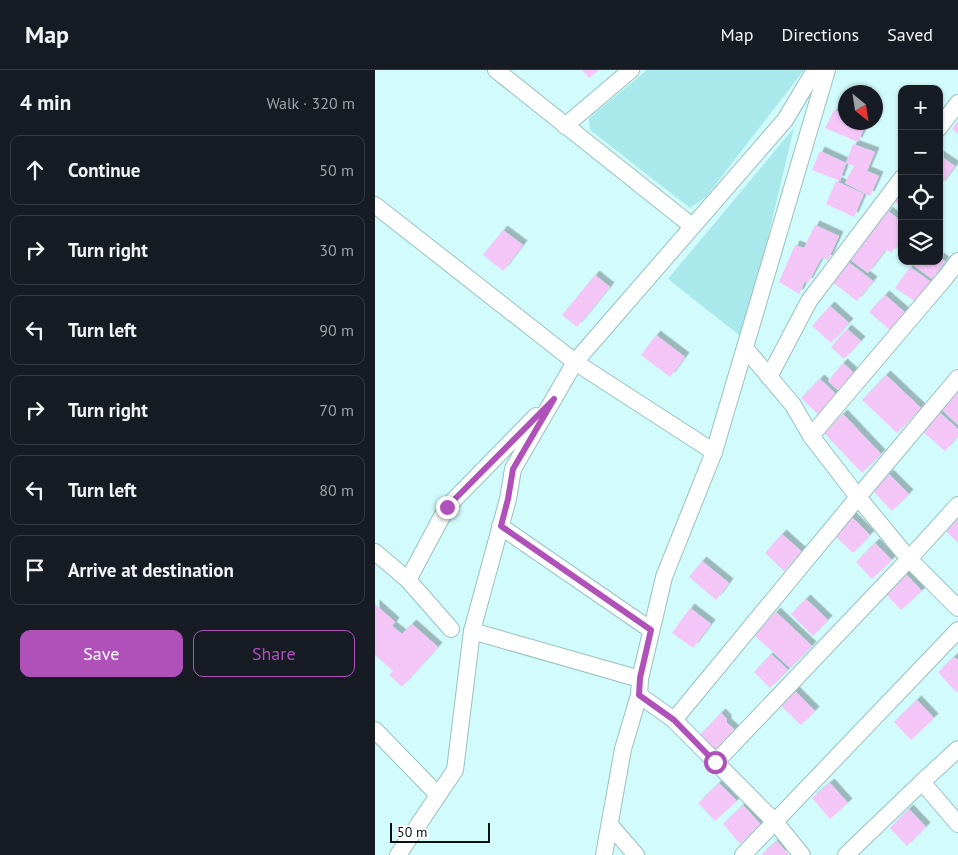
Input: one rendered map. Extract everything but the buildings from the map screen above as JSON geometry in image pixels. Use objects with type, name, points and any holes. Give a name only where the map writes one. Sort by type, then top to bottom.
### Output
[{"type":"street","points":[[496,70],[692,226]]},
{"type":"street","points":[[565,126],[631,70]]},
{"type":"street","points":[[398,855],[455,770],[472,631],[508,499],[513,469],[575,362],[785,120],[815,70]]},
{"type":"street","points":[[604,855],[623,749],[639,695],[640,678],[664,577],[714,452],[827,70]]},
{"type":"street","points":[[943,123],[958,103]]},
{"type":"street","points":[[769,377],[809,301],[898,183]]},
{"type":"street","points":[[375,205],[575,362],[714,452]]},
{"type":"street","points":[[811,436],[958,261]]},
{"type":"street","points":[[745,348],[793,405],[811,436],[858,497],[909,559],[958,608]]},
{"type":"street","points":[[674,720],[958,378]]},
{"type":"street","points":[[408,580],[447,507],[554,399]]},
{"type":"street","points":[[715,762],[909,559],[958,504]]},
{"type":"street","points":[[501,526],[651,630]]},
{"type":"street","points":[[375,552],[408,580],[451,629]]},
{"type":"street","points":[[743,855],[958,630]]},
{"type":"street","points":[[472,631],[640,678]]},
{"type":"street","points":[[639,695],[674,720],[775,822],[802,855]]},
{"type":"street","points":[[375,730],[439,795]]},
{"type":"street","points":[[846,855],[958,749]]},
{"type":"street","points":[[922,782],[958,824]]},
{"type":"street","points":[[609,825],[636,855]]},
{"type":"shaded area","points":[[647,70],[804,70],[706,197],[690,208],[590,130],[589,118]]},
{"type":"shaded area","points":[[794,128],[744,339],[668,279]]},
{"type":"route","points":[[447,507],[554,399],[513,469],[501,526],[651,630],[640,678],[639,695],[674,720],[715,762]]}]
